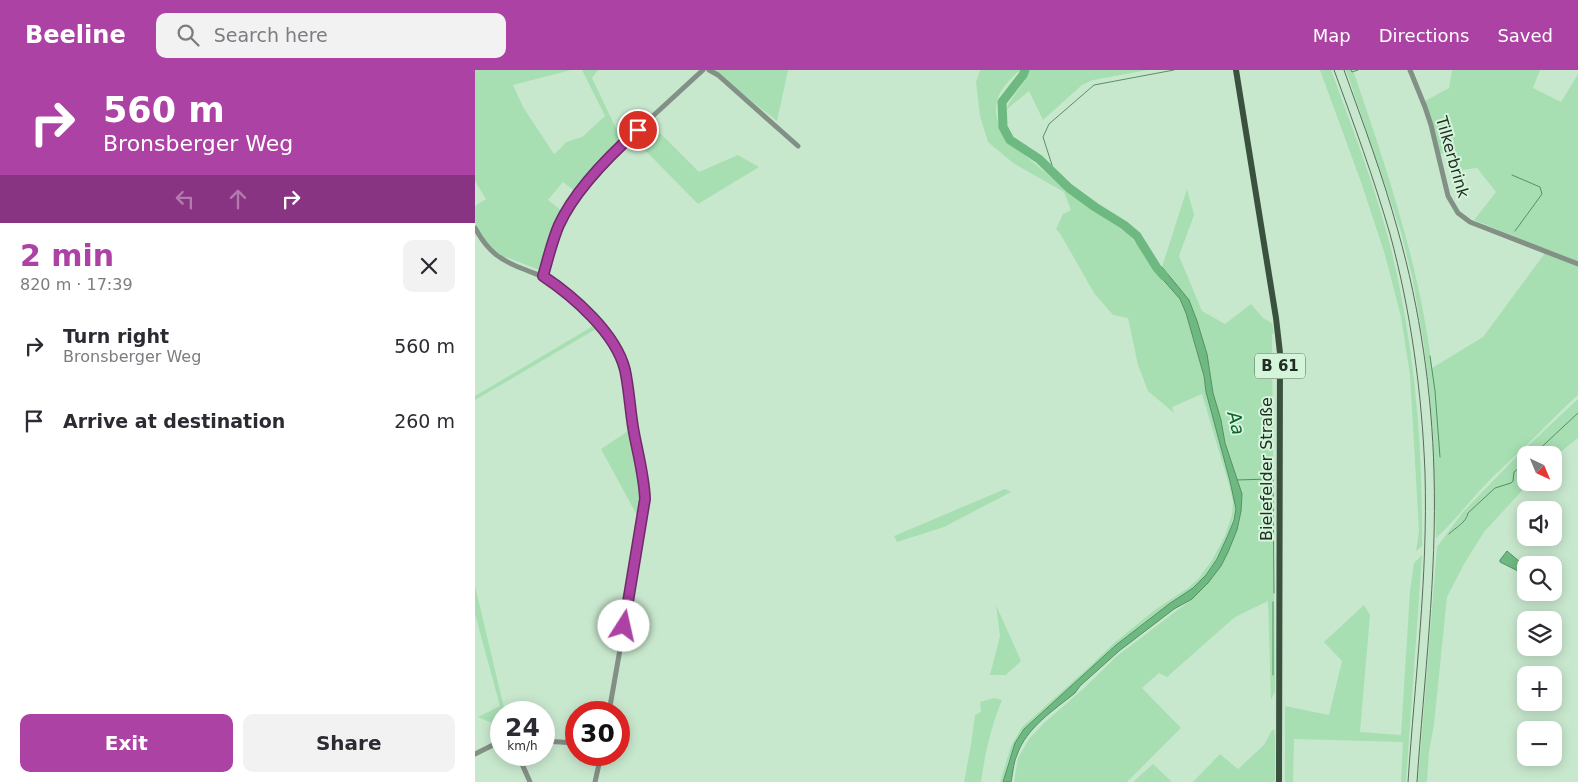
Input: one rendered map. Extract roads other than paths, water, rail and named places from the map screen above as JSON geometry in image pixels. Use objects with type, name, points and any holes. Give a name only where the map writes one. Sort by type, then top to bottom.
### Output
[{"type":"main road","name":"Bielefelder Straße","points":[[1236,70],[1277,318],[1280,353],[1279,782]]},
{"type":"street","points":[[543,276],[563,216],[598,169],[617,149],[703,70]]},
{"type":"street","points":[[709,70],[725,81],[798,146]]},
{"type":"street","name":"Tilkerbrink","points":[[1410,70],[1425,107],[1449,196],[1458,213],[1470,222],[1578,264]]},
{"type":"street","points":[[475,228],[484,244],[498,257],[517,267],[543,276],[570,297],[608,336],[619,354],[625,370],[644,478],[643,513],[611,701]]},
{"type":"street","points":[[475,754],[490,746]]},
{"type":"street","points":[[523,766],[530,782]]},
{"type":"street","points":[[595,782],[599,766]]},
{"type":"waterway","name":"Aa","points":[[1025,70],[1002,102],[1003,127],[1010,140],[1039,159],[1069,188],[1137,236],[1164,276]]},
{"type":"waterway","points":[[1051,171],[1052,165],[1043,137],[1049,124],[1094,85],[1174,70]]},
{"type":"waterway","points":[[1351,70],[1352,72],[1358,70]]},
{"type":"waterway","points":[[1512,175],[1540,187],[1542,194],[1515,231]]},
{"type":"waterway","points":[[1430,356],[1435,391],[1440,457]]},
{"type":"waterway","points":[[1543,446],[1578,413]]},
{"type":"waterway","points":[[1449,534],[1495,488],[1511,483],[1514,472],[1517,470]]},
{"type":"waterway","points":[[1237,480],[1269,479]]},
{"type":"waterway","points":[[1273,479],[1274,593]]},
{"type":"waterway","points":[[1273,602],[1273,675]]},
{"type":"railway","points":[[1334,70],[1371,172],[1390,234],[1410,323],[1418,383],[1425,473],[1425,550],[1408,782]]},
{"type":"railway","points":[[1344,70],[1379,170],[1406,260],[1419,320],[1428,381],[1433,443],[1434,550],[1417,782]]}]
